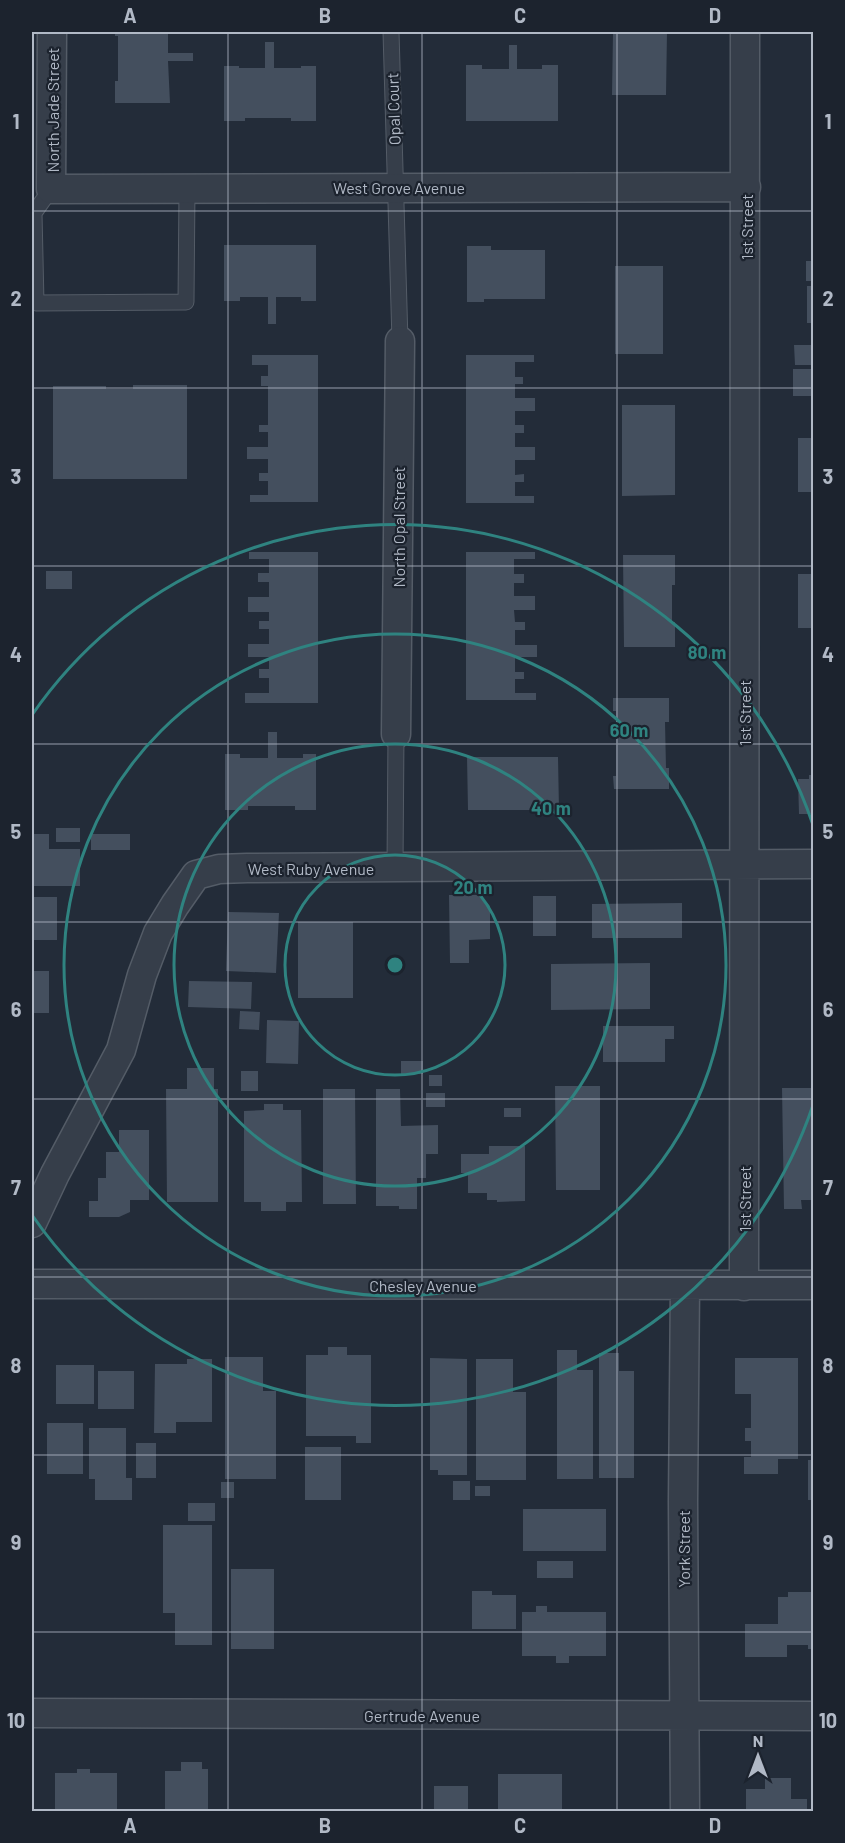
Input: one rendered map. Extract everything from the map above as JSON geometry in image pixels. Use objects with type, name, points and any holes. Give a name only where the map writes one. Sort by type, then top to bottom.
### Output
[{"type":"street","name":"North Jade Street","points":[[51,189],[52,32]]},
{"type":"street","name":"1st Street","points":[[744,1286],[745,32]]},
{"type":"street","name":"West Grove Avenue","points":[[51,189],[746,187]]},
{"type":"street","name":"North Opal Street","points":[[396,735],[400,341]]},
{"type":"street","name":"West Ruby Avenue","points":[[32,1223],[55,1174],[121,1050],[142,975],[158,933],[196,875],[219,869],[248,868],[813,864]]},
{"type":"street","name":"Chesley Avenue","points":[[32,1284],[813,1286]]},
{"type":"street","name":"York Street","points":[[685,1286],[683,1501],[685,1812]]},
{"type":"street","name":"Gertrude Avenue","points":[[32,1713],[813,1716]]},
{"type":"lane","name":"Opal Court","points":[[391,32],[395,187]]},
{"type":"lane","name":"North Opal Street","points":[[395,187],[400,341]]},
{"type":"lane","points":[[51,189],[34,213],[36,303],[186,302],[187,189]]},
{"type":"lane","name":"North Opal Street","points":[[395,867],[396,735]]},
{"type":"building","points":[[115,32],[168,32],[168,53],[193,53],[193,61],[168,61],[170,103],[115,103],[115,81],[118,81],[118,36],[115,36]]},
{"type":"building","points":[[613,32],[667,32],[666,95],[612,95]]},
{"type":"building","points":[[265,42],[274,42],[274,68],[316,66],[316,121],[291,121],[291,118],[245,118],[245,121],[224,121],[224,66],[265,68]]},
{"type":"building","points":[[509,45],[517,45],[517,69],[542,69],[542,65],[558,65],[558,121],[466,121],[466,65],[482,65],[482,69],[509,69]]},
{"type":"building","points":[[224,245],[316,245],[316,301],[301,301],[301,297],[276,297],[276,324],[268,324],[268,297],[240,297],[240,301],[224,301]]},
{"type":"building","points":[[467,246],[491,246],[491,250],[545,250],[545,299],[484,299],[484,302],[467,302]]},
{"type":"building","points":[[806,261],[814,261],[814,281],[806,281]]},
{"type":"building","points":[[615,266],[663,266],[663,354],[615,354]]},
{"type":"building","points":[[807,286],[814,286],[814,323],[807,323]]},
{"type":"building","points":[[794,345],[814,345],[814,365],[795,365]]},
{"type":"building","points":[[252,355],[318,355],[318,502],[250,502],[250,495],[268,495],[268,481],[259,481],[259,473],[268,473],[268,459],[247,459],[247,447],[268,447],[268,432],[259,432],[259,425],[268,425],[268,386],[261,386],[261,376],[268,376],[268,365],[252,365]]},
{"type":"building","points":[[466,355],[534,355],[534,362],[515,362],[515,377],[523,377],[523,384],[515,384],[515,398],[535,398],[535,411],[515,411],[515,425],[524,425],[524,433],[515,433],[515,447],[535,447],[535,460],[515,460],[515,475],[524,474],[524,482],[515,482],[515,496],[534,496],[534,503],[466,503]]},
{"type":"building","points":[[793,369],[814,369],[814,396],[793,396]]},
{"type":"building","points":[[133,385],[187,385],[187,479],[53,479],[53,386],[106,386],[106,389],[133,389]]},
{"type":"building","points":[[622,405],[675,405],[675,495],[622,496]]},
{"type":"building","points":[[798,438],[814,438],[814,492],[798,492]]},
{"type":"building","points":[[249,552],[318,552],[318,703],[245,703],[245,693],[269,693],[269,678],[259,678],[259,669],[269,669],[269,657],[248,657],[248,644],[269,644],[269,629],[259,629],[259,621],[269,621],[269,612],[248,612],[248,597],[269,597],[269,582],[258,582],[258,573],[269,573],[269,559],[249,559]]},
{"type":"building","points":[[466,552],[535,552],[535,559],[514,559],[514,574],[524,574],[524,583],[514,583],[514,596],[535,596],[535,610],[514,610],[515,622],[525,622],[525,630],[515,630],[515,645],[537,645],[537,657],[515,657],[515,672],[524,672],[524,679],[515,679],[515,693],[536,693],[536,700],[466,700]]},
{"type":"building","points":[[623,555],[675,555],[672,622],[675,622],[675,647],[624,647]]},
{"type":"building","points":[[46,571],[72,571],[72,589],[46,589]]},
{"type":"building","points":[[798,574],[814,574],[814,628],[798,628]]},
{"type":"building","points":[[613,698],[669,698],[669,722],[665,722],[669,789],[614,789],[616,711],[613,711]]},
{"type":"building","points":[[268,732],[277,732],[277,758],[303,758],[303,754],[316,754],[316,810],[295,810],[295,806],[248,806],[248,810],[225,810],[225,754],[240,754],[240,758],[268,758]]},
{"type":"building","points":[[467,757],[558,757],[559,810],[468,810]]},
{"type":"building","points":[[809,775],[814,775],[814,814],[799,814],[798,779],[809,779]]},
{"type":"building","points":[[56,828],[80,828],[80,842],[56,842]]},
{"type":"building","points":[[32,834],[49,834],[49,849],[80,849],[80,886],[32,886]]},
{"type":"building","points":[[91,834],[130,834],[130,850],[91,850]]},
{"type":"building","points":[[449,895],[479,895],[490,906],[490,939],[469,940],[469,963],[450,963]]},
{"type":"building","points":[[533,896],[556,896],[556,936],[533,936]]},
{"type":"building","points":[[32,897],[57,897],[57,940],[32,940]]},
{"type":"building","points":[[682,903],[682,938],[592,938],[592,904]]},
{"type":"building","points":[[228,912],[279,913],[276,973],[226,971]]},
{"type":"building","points":[[298,922],[353,922],[353,998],[298,998]]},
{"type":"building","points":[[650,963],[650,1009],[551,1010],[551,964]]},
{"type":"building","points":[[32,971],[49,971],[49,1013],[32,1013]]},
{"type":"building","points":[[189,981],[252,982],[251,1009],[188,1007]]},
{"type":"building","points":[[240,1011],[260,1012],[259,1030],[239,1029]]},
{"type":"building","points":[[267,1020],[299,1021],[298,1064],[266,1063]]},
{"type":"building","points":[[603,1026],[674,1026],[674,1039],[665,1039],[665,1062],[603,1062]]},
{"type":"building","points":[[401,1061],[423,1061],[423,1074],[401,1074]]},
{"type":"building","points":[[187,1068],[214,1068],[214,1089],[218,1089],[218,1202],[167,1202],[166,1089],[187,1089]]},
{"type":"building","points":[[241,1071],[258,1071],[258,1091],[241,1091]]},
{"type":"building","points":[[429,1075],[442,1075],[442,1086],[429,1086]]},
{"type":"building","points":[[555,1086],[600,1086],[600,1190],[556,1190]]},
{"type":"building","points":[[782,1088],[814,1088],[814,1200],[801,1200],[802,1209],[784,1209]]},
{"type":"building","points":[[323,1089],[355,1089],[356,1204],[323,1204]]},
{"type":"building","points":[[376,1089],[400,1089],[401,1126],[438,1125],[438,1154],[426,1154],[426,1178],[417,1178],[417,1209],[376,1206]]},
{"type":"building","points":[[426,1093],[445,1093],[445,1107],[426,1107]]},
{"type":"building","points":[[264,1104],[283,1104],[283,1110],[301,1110],[302,1202],[286,1202],[286,1211],[261,1211],[261,1202],[244,1202],[244,1111],[264,1110]]},
{"type":"building","points":[[504,1108],[521,1108],[521,1117],[504,1117]]},
{"type":"building","points":[[119,1130],[149,1130],[149,1200],[130,1200],[130,1212],[119,1217],[89,1217],[89,1201],[98,1201],[98,1178],[106,1178],[106,1152],[119,1152]]},
{"type":"building","points":[[489,1146],[525,1146],[525,1201],[497,1202],[497,1200],[487,1200],[487,1193],[468,1193],[468,1173],[461,1173],[461,1154],[489,1154]]},
{"type":"building","points":[[328,1347],[347,1347],[347,1355],[371,1355],[371,1443],[356,1443],[356,1436],[306,1436],[306,1355],[328,1355]]},
{"type":"building","points":[[557,1350],[577,1350],[577,1370],[593,1370],[593,1479],[557,1479]]},
{"type":"building","points":[[599,1353],[619,1353],[619,1371],[634,1371],[634,1478],[599,1478]]},
{"type":"building","points":[[225,1357],[263,1357],[263,1391],[276,1391],[276,1479],[225,1479]]},
{"type":"building","points":[[430,1358],[467,1359],[467,1475],[438,1475],[438,1470],[430,1470]]},
{"type":"building","points":[[735,1358],[798,1358],[798,1459],[778,1459],[778,1474],[744,1474],[744,1457],[751,1457],[751,1441],[745,1441],[745,1428],[751,1428],[751,1394],[735,1394]]},
{"type":"building","points":[[187,1359],[212,1359],[212,1422],[176,1422],[176,1433],[154,1433],[155,1364],[187,1364]]},
{"type":"building","points":[[476,1359],[513,1359],[513,1392],[526,1392],[526,1480],[476,1480]]},
{"type":"building","points":[[56,1365],[94,1365],[94,1404],[56,1404]]},
{"type":"building","points":[[98,1371],[134,1371],[134,1409],[98,1409]]},
{"type":"building","points":[[47,1423],[83,1423],[83,1474],[47,1474]]},
{"type":"building","points":[[89,1428],[126,1428],[126,1478],[132,1478],[132,1500],[95,1500],[95,1479],[89,1479]]},
{"type":"building","points":[[136,1443],[156,1443],[156,1478],[136,1478]]},
{"type":"building","points":[[305,1447],[341,1447],[341,1500],[305,1500]]},
{"type":"building","points":[[808,1460],[814,1460],[814,1500],[808,1500]]},
{"type":"building","points":[[453,1481],[470,1481],[470,1500],[453,1500]]},
{"type":"building","points":[[221,1482],[234,1482],[234,1498],[221,1498]]},
{"type":"building","points":[[475,1486],[490,1486],[490,1496],[475,1496]]},
{"type":"building","points":[[188,1503],[215,1503],[215,1521],[188,1521]]},
{"type":"building","points":[[523,1509],[606,1509],[606,1551],[523,1551]]},
{"type":"building","points":[[163,1525],[212,1525],[212,1645],[175,1645],[175,1613],[163,1613]]},
{"type":"building","points":[[537,1561],[573,1561],[573,1578],[537,1578]]},
{"type":"building","points":[[231,1569],[274,1569],[274,1649],[231,1649]]},
{"type":"building","points":[[472,1591],[492,1591],[492,1595],[516,1595],[516,1629],[472,1629]]},
{"type":"building","points":[[788,1592],[814,1592],[814,1649],[808,1649],[808,1645],[787,1645],[787,1657],[745,1657],[745,1624],[778,1624],[778,1597],[788,1597]]},
{"type":"building","points":[[536,1606],[547,1606],[547,1612],[606,1612],[606,1656],[569,1656],[569,1663],[556,1663],[556,1656],[522,1656],[522,1612],[536,1612]]},
{"type":"building","points":[[181,1762],[202,1762],[202,1769],[208,1769],[208,1812],[165,1812],[165,1771],[181,1771]]},
{"type":"building","points":[[77,1769],[90,1769],[90,1773],[117,1773],[117,1812],[55,1812],[55,1773],[77,1773]]},
{"type":"building","points":[[498,1774],[562,1774],[562,1812],[498,1812]]},
{"type":"building","points":[[765,1778],[791,1778],[791,1799],[807,1799],[807,1812],[746,1812],[746,1789],[765,1789]]},
{"type":"building","points":[[434,1786],[468,1786],[468,1812],[434,1812]]}]
